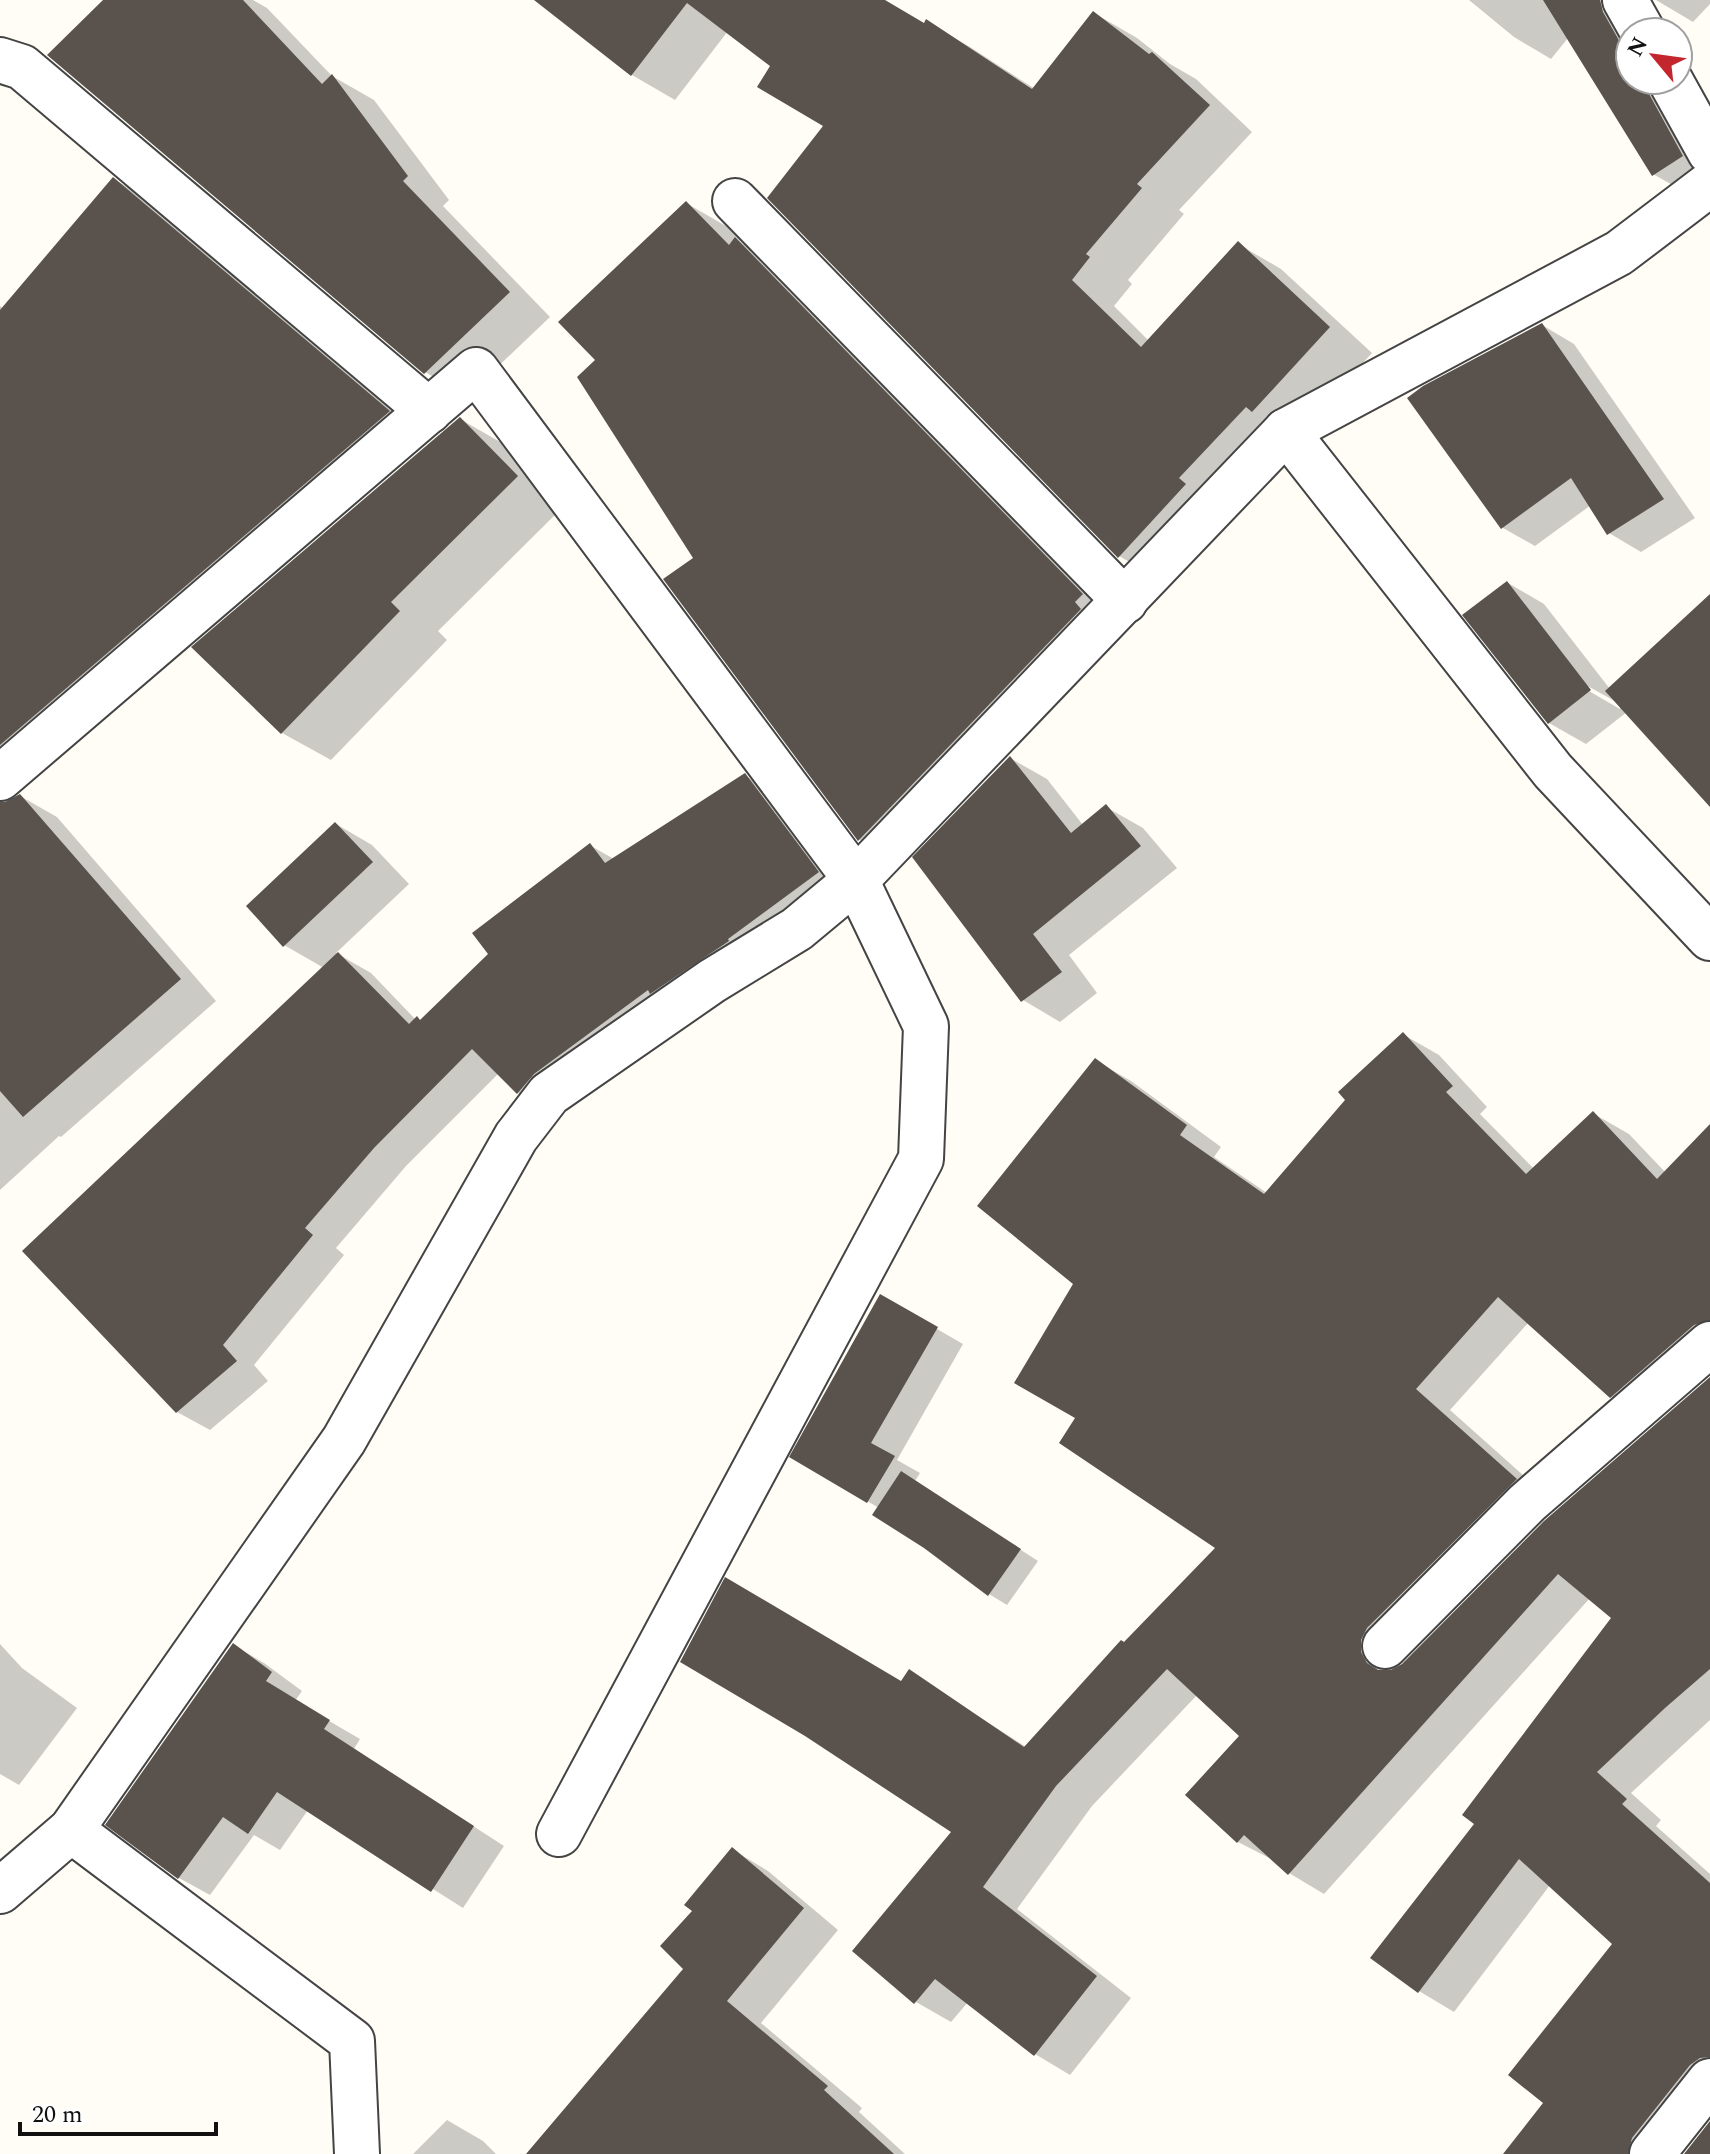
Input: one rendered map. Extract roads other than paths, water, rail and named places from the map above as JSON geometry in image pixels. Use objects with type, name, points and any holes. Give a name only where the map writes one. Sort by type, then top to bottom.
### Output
[{"type":"street","points":[[0,60],[22,67],[429,411]]},
{"type":"street","points":[[1679,96],[1710,152]]},
{"type":"street","points":[[0,1891],[71,1830],[344,1440],[516,1137],[549,1094],[712,981],[797,929],[856,880],[1286,431],[1619,253],[1710,184]]},
{"type":"street","points":[[735,201],[1125,601]]},
{"type":"street","points":[[0,778],[476,370],[856,880],[926,1026],[921,1159],[559,1834]]},
{"type":"street","points":[[1286,431],[1553,771],[1707,928]]},
{"type":"street","points":[[1385,1646],[1527,1503],[1710,1344]]},
{"type":"street","points":[[71,1830],[352,2041],[357,2154]]},
{"type":"street","points":[[1652,2154],[1710,2081]]}]
